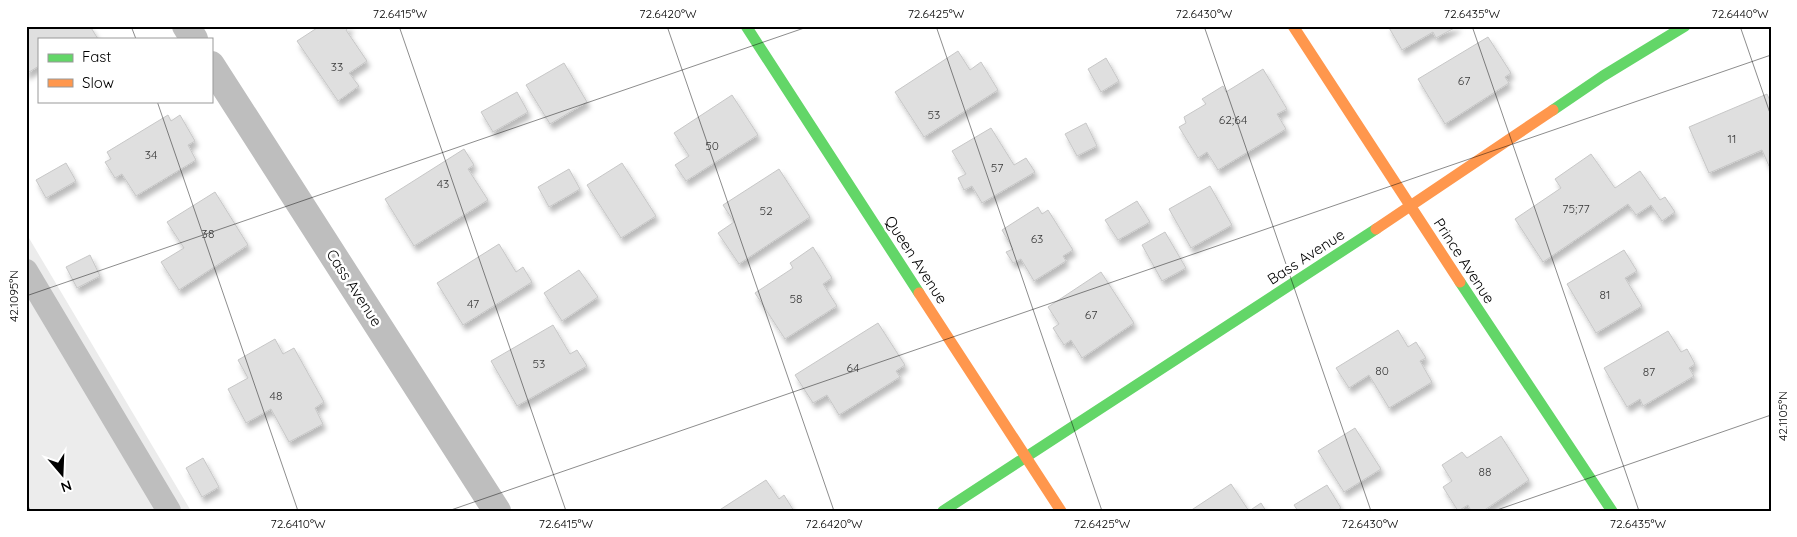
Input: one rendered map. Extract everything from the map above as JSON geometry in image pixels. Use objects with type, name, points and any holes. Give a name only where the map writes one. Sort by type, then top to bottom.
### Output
[{"type":"street","points":[[186,26],[193,38]]},
{"type":"street","name":"Queen Avenue","points":[[746,26],[1061,511]]},
{"type":"street","name":"Prince Avenue","points":[[1293,26],[1410,207],[1612,511]]},
{"type":"street","name":"Bass Avenue","points":[[943,511],[1410,207],[1603,76],[1685,26]]},
{"type":"street","name":"Cass Avenue","points":[[212,67],[497,511]]},
{"type":"lane","points":[[26,270],[169,511]]},
{"type":"shaded area","points":[[26,233],[191,511],[26,511]]},
{"type":"building","points":[[26,26],[90,26],[97,38],[38,38],[38,67],[26,74]]},
{"type":"building","points":[[320,26],[351,26],[346,30],[367,61],[349,73],[359,86],[338,101],[297,41]]},
{"type":"building","points":[[1388,26],[1458,26],[1436,38],[1433,32],[1402,50]]},
{"type":"building","points":[[1488,37],[1511,73],[1505,77],[1509,83],[1445,124],[1418,79]]},
{"type":"building","points":[[958,51],[970,70],[981,62],[998,90],[924,137],[895,92]]},
{"type":"building","points":[[1106,58],[1119,81],[1101,92],[1088,69]]},
{"type":"building","points":[[564,63],[587,102],[550,124],[526,85]]},
{"type":"building","points":[[1263,69],[1287,109],[1277,114],[1286,129],[1218,170],[1207,152],[1198,158],[1179,127],[1186,123],[1184,117],[1206,104],[1202,99],[1223,86],[1226,92]]},
{"type":"building","points":[[517,92],[528,112],[493,132],[481,112]]},
{"type":"building","points":[[1767,94],[1771,103],[1771,165],[1769,166],[1762,150],[1709,173],[1689,127]]},
{"type":"building","points":[[732,95],[758,135],[686,181],[675,165],[689,156],[674,133]]},
{"type":"building","points":[[168,115],[171,121],[180,115],[195,141],[188,145],[196,160],[136,196],[122,174],[115,178],[105,162],[111,159],[107,152]]},
{"type":"building","points":[[1086,123],[1097,146],[1077,156],[1065,134]]},
{"type":"building","points":[[991,128],[1014,165],[1026,158],[1035,172],[982,203],[972,186],[964,190],[958,178],[966,174],[952,151]]},
{"type":"building","points":[[464,149],[474,165],[468,169],[488,200],[414,246],[385,199]]},
{"type":"building","points":[[1591,154],[1615,188],[1640,171],[1660,200],[1665,197],[1675,212],[1662,221],[1651,205],[1636,215],[1628,204],[1543,262],[1515,219],[1561,188],[1555,179]]},
{"type":"building","points":[[66,163],[76,181],[46,198],[36,180]]},
{"type":"building","points":[[622,163],[656,216],[621,238],[587,185]]},
{"type":"building","points":[[569,169],[580,189],[549,207],[538,187]]},
{"type":"building","points":[[779,169],[810,217],[739,264],[718,233],[734,222],[723,205]]},
{"type":"building","points":[[1210,186],[1232,225],[1191,248],[1169,209]]},
{"type":"building","points":[[215,192],[248,245],[179,290],[161,262],[184,248],[167,222]]},
{"type":"building","points":[[1137,201],[1150,222],[1118,240],[1105,220]]},
{"type":"building","points":[[1038,207],[1042,214],[1048,210],[1073,250],[1063,256],[1066,261],[1034,281],[1021,259],[1013,263],[1006,252],[1013,249],[1002,230]]},
{"type":"building","points":[[1165,232],[1186,268],[1162,281],[1142,245]]},
{"type":"building","points":[[499,244],[516,272],[523,267],[532,282],[463,325],[437,283]]},
{"type":"building","points":[[813,247],[832,278],[823,284],[837,306],[785,339],[755,293],[793,268],[790,263]]},
{"type":"building","points":[[1624,250],[1637,271],[1625,278],[1642,306],[1596,333],[1567,284]]},
{"type":"building","points":[[90,255],[100,276],[77,288],[66,267]]},
{"type":"building","points":[[579,270],[598,297],[562,321],[544,293]]},
{"type":"building","points":[[1101,272],[1134,323],[1082,358],[1071,340],[1064,345],[1053,328],[1059,324],[1048,307]]},
{"type":"building","points":[[878,323],[905,365],[896,371],[900,377],[839,415],[827,395],[813,403],[795,375]]},
{"type":"building","points":[[553,325],[570,354],[577,350],[587,366],[517,406],[491,361]]},
{"type":"building","points":[[1398,330],[1408,347],[1416,342],[1426,358],[1420,361],[1432,382],[1389,408],[1369,375],[1349,388],[1336,368]]},
{"type":"building","points":[[1668,331],[1681,352],[1687,349],[1695,364],[1689,368],[1694,376],[1643,406],[1640,399],[1627,407],[1604,368]]},
{"type":"building","points":[[275,339],[283,354],[294,348],[324,402],[315,408],[323,424],[289,442],[271,409],[246,423],[228,389],[248,378],[238,360]]},
{"type":"building","points":[[1355,428],[1381,469],[1344,492],[1318,451]]},
{"type":"building","points":[[1501,436],[1529,480],[1483,511],[1471,511],[1468,505],[1458,511],[1443,487],[1452,481],[1442,465],[1462,452],[1467,458]]},
{"type":"building","points":[[203,458],[219,487],[202,497],[186,468]]},
{"type":"building","points":[[766,480],[779,499],[784,495],[794,511],[718,511]]},
{"type":"building","points":[[1231,484],[1249,511],[1190,511]]},
{"type":"building","points":[[1327,485],[1341,508],[1336,511],[1298,511],[1294,505]]},
{"type":"building","points":[[1261,503],[1266,511],[1249,511]]},
{"type":"traffic: fast","points":[[746,26],[919,293]]},
{"type":"traffic: fast","points":[[1553,110],[1603,76],[1685,26]]},
{"type":"traffic: fast","points":[[943,511],[1376,229]]},
{"type":"traffic: fast","points":[[1460,282],[1612,511]]},
{"type":"traffic: slow","points":[[1293,26],[1460,282]]},
{"type":"traffic: slow","points":[[1376,229],[1553,110]]},
{"type":"traffic: slow","points":[[919,293],[1061,511]]}]
